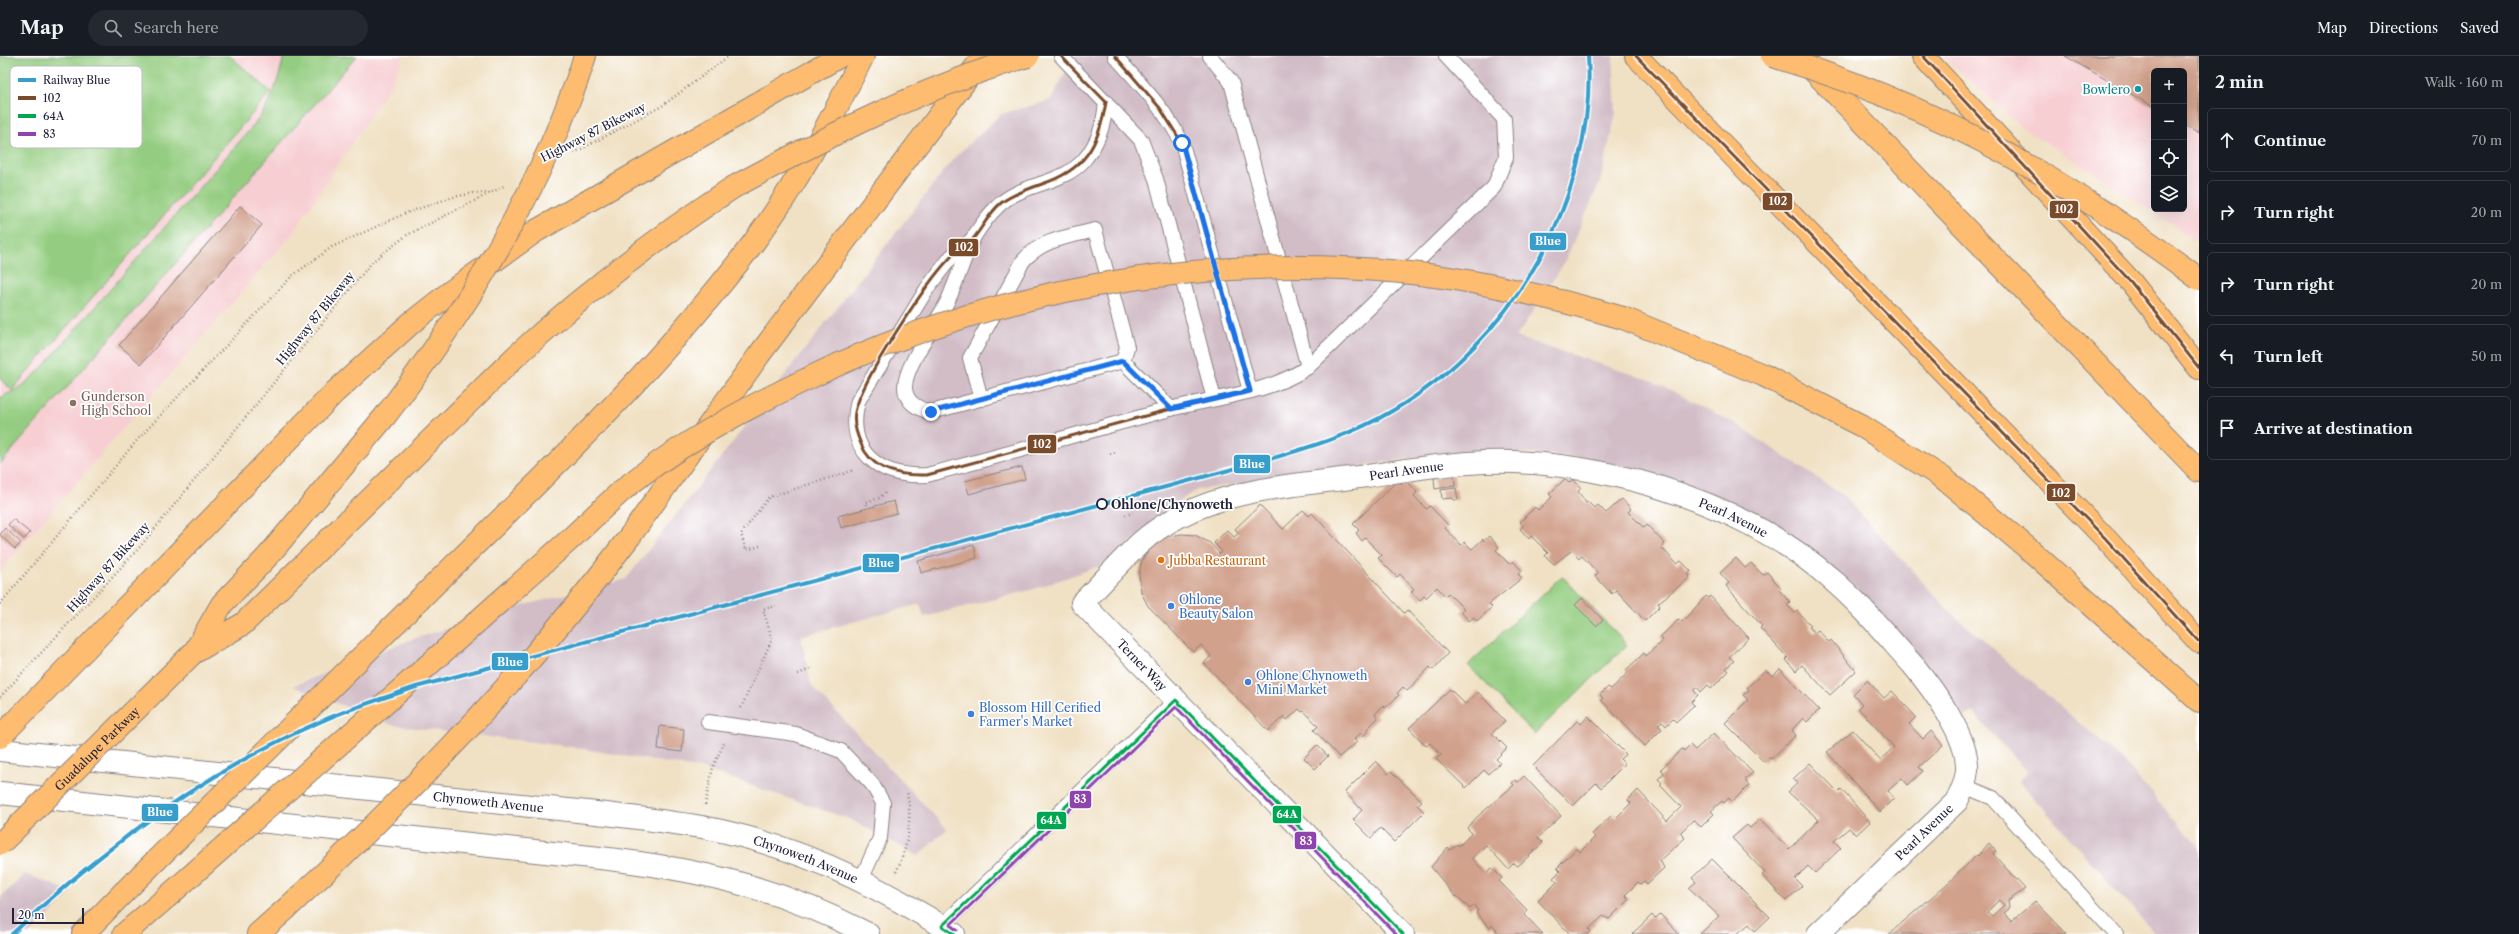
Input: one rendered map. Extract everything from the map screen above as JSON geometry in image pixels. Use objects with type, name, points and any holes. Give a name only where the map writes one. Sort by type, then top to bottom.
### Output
[{"type":"highway","points":[[193,653],[222,604],[268,556],[321,495],[429,359],[498,250],[520,210],[563,119],[585,56]]},
{"type":"highway","points":[[0,737],[335,392],[379,351],[453,290],[536,231],[840,56]]},
{"type":"highway","points":[[83,934],[596,423],[670,345],[754,241],[783,199],[812,152],[863,56]]},
{"type":"highway","points":[[258,934],[369,831],[475,721],[572,609],[630,536],[759,355],[984,56]]},
{"type":"highway","points":[[193,653],[243,624],[422,450],[516,356],[562,314],[627,261],[732,188],[791,156],[871,118],[992,66],[1028,56]]},
{"type":"highway","points":[[1636,56],[2105,538],[2199,642]]},
{"type":"highway","points":[[1772,56],[1812,68],[1904,102],[2006,152],[2089,201],[2151,242],[2199,278]]},
{"type":"highway","points":[[1799,56],[2199,471]]},
{"type":"highway","points":[[1923,56],[2131,282],[2199,368]]},
{"type":"highway","points":[[124,934],[567,542],[630,484],[706,433],[780,392],[846,360],[913,333],[1007,303],[1088,286],[1172,273],[1254,267],[1326,267],[1402,272],[1477,283],[1559,300],[1623,318],[1763,374],[1860,425],[1943,478],[2030,550],[2199,701]]},
{"type":"highway","name":"Guadalupe Parkway","points":[[0,844],[193,653]]},
{"type":"street","name":"Pearl Avenue","points":[[1082,603],[1141,543],[1171,523],[1219,500],[1257,490],[1469,462],[1538,464],[1636,480],[1671,491],[1756,527],[1794,550],[1829,577],[1868,614],[1925,680],[1947,714],[1963,749],[1967,768],[1964,786],[1957,801],[1818,934]]},
{"type":"street","name":"Terner Way","points":[[1082,603],[1403,934]]},
{"type":"street","name":"Chynoweth Avenue","points":[[0,750],[598,813],[702,828],[756,841],[808,857],[861,880],[912,906],[948,930]]},
{"type":"street","points":[[0,794],[600,858],[695,871],[745,883],[795,900],[868,934]]},
{"type":"lane","points":[[1060,56],[1141,140],[1156,179],[1214,399]]},
{"type":"lane","points":[[1115,56],[1158,103],[1171,121],[1182,143],[1250,391]]},
{"type":"lane","points":[[1210,56],[1231,82],[1308,367]]},
{"type":"lane","points":[[973,239],[950,257],[928,287],[858,401],[855,412],[857,437],[872,461],[893,473],[908,476],[927,475],[1171,409],[1250,391],[1289,379],[1308,367],[1494,187],[1506,157],[1504,119],[1446,56]]},
{"type":"lane","points":[[1106,102],[1103,127],[1096,144],[1073,171],[1014,195],[998,205],[983,222],[973,239],[949,299],[907,374],[905,389],[914,405],[931,412],[1123,361]]},
{"type":"lane","points":[[981,399],[970,358],[1023,261],[1032,250],[1042,244],[1095,230],[1127,347],[1123,361]]},
{"type":"lane","points":[[1123,361],[1171,409]]},
{"type":"lane","points":[[948,930],[1176,700]]},
{"type":"lane","points":[[708,722],[796,734],[841,751],[872,784],[883,803],[880,838],[861,880]]},
{"type":"lane","points":[[1964,786],[1993,798],[2116,934]]},
{"type":"path","name":"Highway 87 Bikeway","points":[[572,154],[662,106],[728,56]]},
{"type":"path","name":"Highway 87 Bikeway","points":[[0,697],[139,548],[373,261],[407,235],[510,184]]},
{"type":"path","points":[[0,604],[140,438],[292,276],[332,248],[406,213],[453,197],[474,193],[490,193]]},
{"type":"path","points":[[1110,454],[1117,452]]},
{"type":"path","points":[[760,546],[746,550],[741,534],[769,497],[857,469]]},
{"type":"path","points":[[867,505],[866,502],[879,498],[886,490]]},
{"type":"path","points":[[1125,515],[1133,513]]},
{"type":"path","points":[[704,805],[713,766],[772,639],[763,609],[776,606]]},
{"type":"path","points":[[798,674],[813,668]]},
{"type":"path","points":[[896,872],[906,850],[910,814],[907,791]]},
{"type":"shaded area","name":"Gunderson High School","points":[[0,56],[404,56],[391,84],[292,234],[0,571]]},
{"type":"shaded area","points":[[1074,56],[1613,56],[1616,113],[1600,182],[1564,263],[1516,337],[1653,381],[1736,424],[1844,496],[1949,611],[2119,757],[2199,847],[2199,934],[2155,934],[2019,781],[2028,772],[1972,712],[1965,717],[1858,589],[1787,534],[1707,493],[1644,471],[1587,458],[1521,453],[1412,458],[1197,490],[1172,506],[1108,563],[1034,589],[924,617],[920,604],[801,636],[811,685],[947,829],[918,856],[852,820],[703,769],[572,747],[392,725],[293,686],[410,640],[517,607],[626,579],[954,158],[1001,114],[1051,100]]},
{"type":"shaded area","points":[[1943,56],[2199,56],[2199,245],[2154,212],[2187,212],[2187,68],[2151,68],[2151,210],[2089,169],[2025,130]]},
{"type":"shaded area","points":[[25,874],[72,892],[30,934],[0,934],[0,898]]},
{"type":"green space","points":[[0,56],[230,56],[271,92],[12,390],[0,379]]},
{"type":"green space","points":[[284,56],[357,56],[0,464],[0,398],[22,386],[39,371],[254,125],[265,109],[273,92]]},
{"type":"green space","points":[[1562,576],[1627,645],[1534,734],[1468,665]]},
{"type":"building","name":"Bowlero","points":[[2065,56],[2199,56],[2199,133],[2187,126],[2187,68],[2151,68],[2151,105]]},
{"type":"building","points":[[240,206],[262,225],[141,364],[119,345]]},
{"type":"building","points":[[1022,467],[1025,479],[969,494],[965,481]]},
{"type":"building","points":[[1454,475],[1455,486],[1435,489],[1434,478]]},
{"type":"building","points":[[1565,479],[1569,483],[1573,479],[1581,488],[1578,491],[1586,503],[1588,502],[1594,508],[1598,505],[1606,513],[1622,499],[1631,509],[1628,512],[1644,528],[1647,525],[1665,544],[1661,547],[1677,564],[1681,561],[1691,571],[1688,575],[1690,577],[1658,603],[1660,606],[1645,621],[1616,590],[1612,594],[1595,576],[1598,573],[1582,556],[1579,559],[1571,551],[1554,564],[1545,556],[1548,553],[1531,536],[1529,539],[1520,529],[1523,526],[1520,522],[1535,507],[1538,510],[1552,497],[1549,494]]},
{"type":"building","points":[[1398,480],[1402,484],[1406,480],[1417,492],[1414,496],[1427,509],[1430,506],[1448,525],[1445,528],[1461,545],[1464,542],[1472,549],[1483,539],[1484,541],[1489,536],[1499,547],[1496,550],[1507,562],[1510,564],[1513,561],[1522,571],[1518,574],[1522,578],[1489,604],[1492,607],[1477,621],[1474,617],[1469,621],[1461,612],[1464,609],[1448,593],[1445,596],[1437,587],[1426,598],[1424,596],[1420,600],[1411,592],[1414,589],[1400,574],[1397,577],[1378,558],[1382,555],[1365,538],[1362,541],[1356,533],[1359,530],[1353,524]]},
{"type":"building","points":[[1456,488],[1458,500],[1454,500],[1453,498],[1442,499],[1441,490]]},
{"type":"building","points":[[894,501],[897,513],[841,528],[838,516]]},
{"type":"building","points":[[1260,505],[1283,529],[1303,510],[1309,516],[1312,513],[1404,613],[1407,610],[1448,653],[1433,670],[1430,667],[1407,691],[1403,687],[1397,693],[1399,695],[1385,708],[1383,706],[1375,714],[1378,718],[1366,730],[1368,731],[1363,736],[1361,733],[1354,739],[1357,742],[1339,757],[1314,730],[1318,726],[1304,711],[1302,712],[1299,709],[1287,720],[1284,716],[1268,731],[1204,663],[1211,656],[1201,645],[1193,652],[1148,606],[1141,592],[1139,574],[1142,560],[1150,549],[1165,537],[1182,534],[1195,535],[1210,543],[1220,554],[1222,552],[1214,543],[1227,530],[1234,537],[1239,533],[1235,529]]},
{"type":"building","points":[[13,519],[30,533],[24,539],[8,525]]},
{"type":"building","points":[[5,528],[21,543],[15,549],[0,535]]},
{"type":"building","points":[[974,545],[977,558],[921,573],[918,561]]},
{"type":"building","points":[[1736,558],[1745,568],[1751,563],[1763,575],[1767,572],[1781,588],[1779,590],[1790,602],[1787,605],[1795,613],[1797,611],[1811,626],[1809,627],[1814,633],[1818,630],[1829,642],[1831,640],[1856,671],[1830,695],[1802,665],[1796,671],[1786,660],[1788,658],[1760,628],[1762,626],[1726,586],[1729,583],[1720,573]]},
{"type":"building","points":[[1706,596],[1708,598],[1710,596],[1749,638],[1729,657],[1734,661],[1726,668],[1729,671],[1711,689],[1708,685],[1701,692],[1697,687],[1694,691],[1698,695],[1691,702],[1694,705],[1676,722],[1673,719],[1666,726],[1662,721],[1658,725],[1662,729],[1645,746],[1601,700],[1603,698],[1600,695],[1608,687],[1611,689],[1628,673],[1626,670],[1644,653],[1646,656],[1663,640],[1660,637],[1679,619],[1682,622]]},
{"type":"building","points":[[1582,598],[1603,620],[1596,626],[1575,605]]},
{"type":"building","points":[[1780,669],[1819,710],[1807,722],[1803,718],[1792,730],[1796,735],[1771,759],[1769,757],[1764,762],[1725,723],[1748,700],[1743,695],[1749,690],[1747,688],[1765,670],[1773,676]]},
{"type":"building","points":[[1867,680],[1884,698],[1892,691],[1916,717],[1909,724],[1923,739],[1931,731],[1943,745],[1919,767],[1923,771],[1908,785],[1902,778],[1888,791],[1894,798],[1880,812],[1827,752],[1853,730],[1880,760],[1894,747],[1858,708],[1862,704],[1853,694]]},
{"type":"building","points":[[1450,689],[1465,704],[1478,692],[1505,721],[1492,733],[1507,748],[1496,759],[1500,763],[1488,774],[1484,770],[1466,788],[1436,759],[1441,755],[1430,743],[1426,746],[1409,728]]},
{"type":"building","points":[[1588,716],[1626,754],[1620,759],[1625,764],[1601,788],[1596,783],[1573,806],[1533,766],[1577,721],[1581,724]]},
{"type":"building","points":[[660,726],[684,729],[682,752],[658,749]]},
{"type":"building","points":[[1714,733],[1753,773],[1746,778],[1746,782],[1749,785],[1732,802],[1729,798],[1724,803],[1722,801],[1711,811],[1714,814],[1701,827],[1693,820],[1680,833],[1685,838],[1660,860],[1664,868],[1647,884],[1644,881],[1640,884],[1638,882],[1625,895],[1629,899],[1609,919],[1603,916],[1589,929],[1591,931],[1588,934],[1570,934],[1538,901],[1557,882],[1553,878],[1560,871],[1557,868],[1577,848],[1580,852],[1595,837],[1592,834],[1612,815],[1616,818],[1631,803],[1628,800],[1638,790],[1667,821],[1681,807],[1660,785],[1662,783],[1658,779],[1664,773],[1661,769],[1682,749],[1684,751],[1690,745],[1695,750]]},
{"type":"building","points":[[1317,745],[1328,756],[1315,769],[1304,758]]},
{"type":"building","points":[[1376,761],[1388,774],[1391,771],[1422,801],[1417,805],[1424,812],[1394,842],[1380,828],[1371,838],[1353,820],[1362,810],[1345,792]]},
{"type":"building","points":[[1810,763],[1838,792],[1841,789],[1870,822],[1856,835],[1849,828],[1834,841],[1841,848],[1815,873],[1808,866],[1795,879],[1802,886],[1786,901],[1762,875],[1765,873],[1732,838],[1747,825],[1750,828],[1760,819],[1789,849],[1819,820],[1788,792],[1798,783],[1793,779]]},
{"type":"building","points":[[1524,776],[1561,816],[1538,838],[1543,843],[1518,866],[1514,863],[1508,869],[1486,845],[1472,858],[1486,873],[1492,868],[1502,878],[1499,881],[1528,911],[1524,914],[1543,934],[1499,934],[1492,925],[1490,928],[1476,913],[1478,911],[1474,905],[1470,909],[1457,896],[1456,897],[1431,867],[1448,847],[1450,850],[1457,844],[1459,846],[1472,833],[1467,828],[1477,817],[1514,785],[1512,783],[1515,780],[1518,782]]},
{"type":"building","points":[[1989,843],[1996,851],[1993,854],[2025,889],[2008,901],[2009,909],[2004,913],[2012,921],[2035,901],[2067,934],[1889,934],[1948,883],[1977,855],[1978,856]],"holes":[[[1999,900],[2004,905],[1992,916],[1987,912]]]},
{"type":"building","points":[[1712,859],[1770,917],[1755,931],[1749,924],[1737,934],[1700,934],[1719,916],[1689,888],[1696,882],[1692,878]]},
{"type":"building","points":[[1660,914],[1679,934],[1632,934],[1652,915],[1655,919]]},
{"type":"rail line","name":"Blue","points":[[12,934],[83,871],[120,842],[197,787],[279,741],[345,711],[416,687],[1263,461],[1329,440],[1377,420],[1436,381],[1475,346],[1510,305],[1539,260],[1562,211],[1578,161],[1587,109],[1588,56]]},
{"type":"transit line","name":"102","points":[[1061,56],[1106,102]]},
{"type":"transit line","name":"102","points":[[1115,56],[1160,108],[1182,143],[1250,391]]},
{"type":"transit line","name":"102","points":[[1636,56],[2105,538],[2199,642]]},
{"type":"transit line","name":"102","points":[[1923,56],[2131,282],[2199,368]]},
{"type":"transit line","name":"102","points":[[1106,102],[1099,131],[1088,154],[1069,171],[1057,178],[1021,192],[1001,203],[993,211],[973,239],[952,255],[926,288],[882,355],[860,397],[855,412],[855,424],[861,444],[872,460],[888,470],[898,473],[927,475],[1171,409],[1250,391]]},
{"type":"transit line","name":"64A","points":[[954,934],[942,926],[1176,700],[1403,934]]},
{"type":"transit line","name":"83","points":[[957,930],[950,925],[1176,707],[1396,934]]},
{"type":"place","name":"Bowlero","points":[[2138,89]]},
{"type":"place","name":"Gunderson High School","points":[[73,403]]},
{"type":"place","name":"Ohlone/Chynoweth","points":[[1102,504]]},
{"type":"place","name":"Jubba Restaurant","points":[[1161,560]]},
{"type":"place","name":"Ohlone Beauty Salon","points":[[1171,606]]},
{"type":"place","name":"Ohlone Chynoweth Mini Market","points":[[1248,682]]},
{"type":"place","name":"Blossom Hill Cerified Farmer's Market","points":[[971,714]]},
{"type":"route","points":[[931,412],[1123,361],[1171,409],[1250,391],[1182,143]]}]
